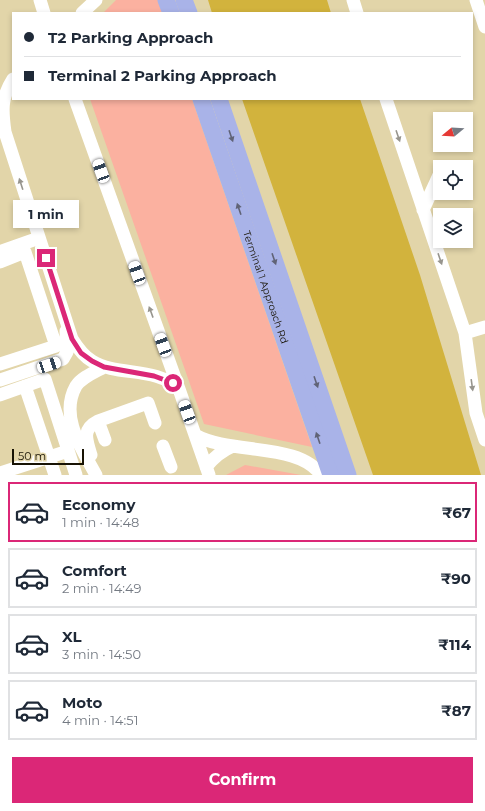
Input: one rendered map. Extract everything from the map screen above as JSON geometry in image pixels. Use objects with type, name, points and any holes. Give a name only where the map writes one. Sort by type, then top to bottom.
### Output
[{"type":"main road","points":[[166,0],[171,12]]},
{"type":"main road","points":[[184,0],[189,12]]},
{"type":"main road","name":"Terminal 1 Approach Rd","points":[[201,100],[331,475]]},
{"type":"main road","name":"Terminal 1 Approach Rd","points":[[218,100],[348,475]]},
{"type":"street","points":[[40,0],[44,12]]},
{"type":"street","points":[[83,12],[96,0]]},
{"type":"street","points":[[353,0],[357,12]]},
{"type":"street","points":[[479,1],[485,27]]},
{"type":"street","points":[[12,80],[5,91],[3,102],[5,132],[72,339],[81,353],[104,367],[154,376],[173,383],[179,389]]},
{"type":"street","points":[[75,100],[207,471]]},
{"type":"street","points":[[386,100],[465,334],[476,412],[485,440]]},
{"type":"street","points":[[423,210],[433,188]]},
{"type":"street","points":[[1,256],[39,238]]},
{"type":"street","points":[[0,364],[56,346],[24,252],[1,256]]},
{"type":"street","points":[[0,395],[25,386],[66,356],[67,345],[61,305]]},
{"type":"street","points":[[465,334],[485,327]]},
{"type":"street","points":[[88,475],[71,422],[70,410],[76,386],[82,380],[104,367]]},
{"type":"street","points":[[0,380],[43,373]]},
{"type":"street","points":[[43,373],[76,475]]},
{"type":"street","points":[[25,386],[55,475]]},
{"type":"street","points":[[99,475],[89,447],[86,431],[90,425],[148,404],[156,423]]},
{"type":"street","points":[[98,421],[105,440]]},
{"type":"street","points":[[75,434],[96,475]]},
{"type":"street","points":[[195,435],[205,440],[233,446],[295,456],[312,464],[321,475]]},
{"type":"street","points":[[163,446],[171,467]]},
{"type":"street","points":[[207,471],[213,458],[223,450],[233,446]]},
{"type":"street","points":[[0,473],[68,450]]},
{"type":"shaded area","points":[[116,0],[158,0],[162,12],[104,12]]},
{"type":"shaded area","points":[[208,0],[327,0],[331,12],[212,12]]},
{"type":"shaded area","points":[[90,100],[192,100],[312,447],[204,424]]},
{"type":"shaded area","points":[[242,100],[360,100],[420,275],[481,475],[373,475]]},
{"type":"shaded area","points":[[245,465],[301,475],[226,475]]},
{"type":"route","points":[[46,258],[72,339],[81,353],[104,367],[116,370],[138,372],[173,383]]}]
